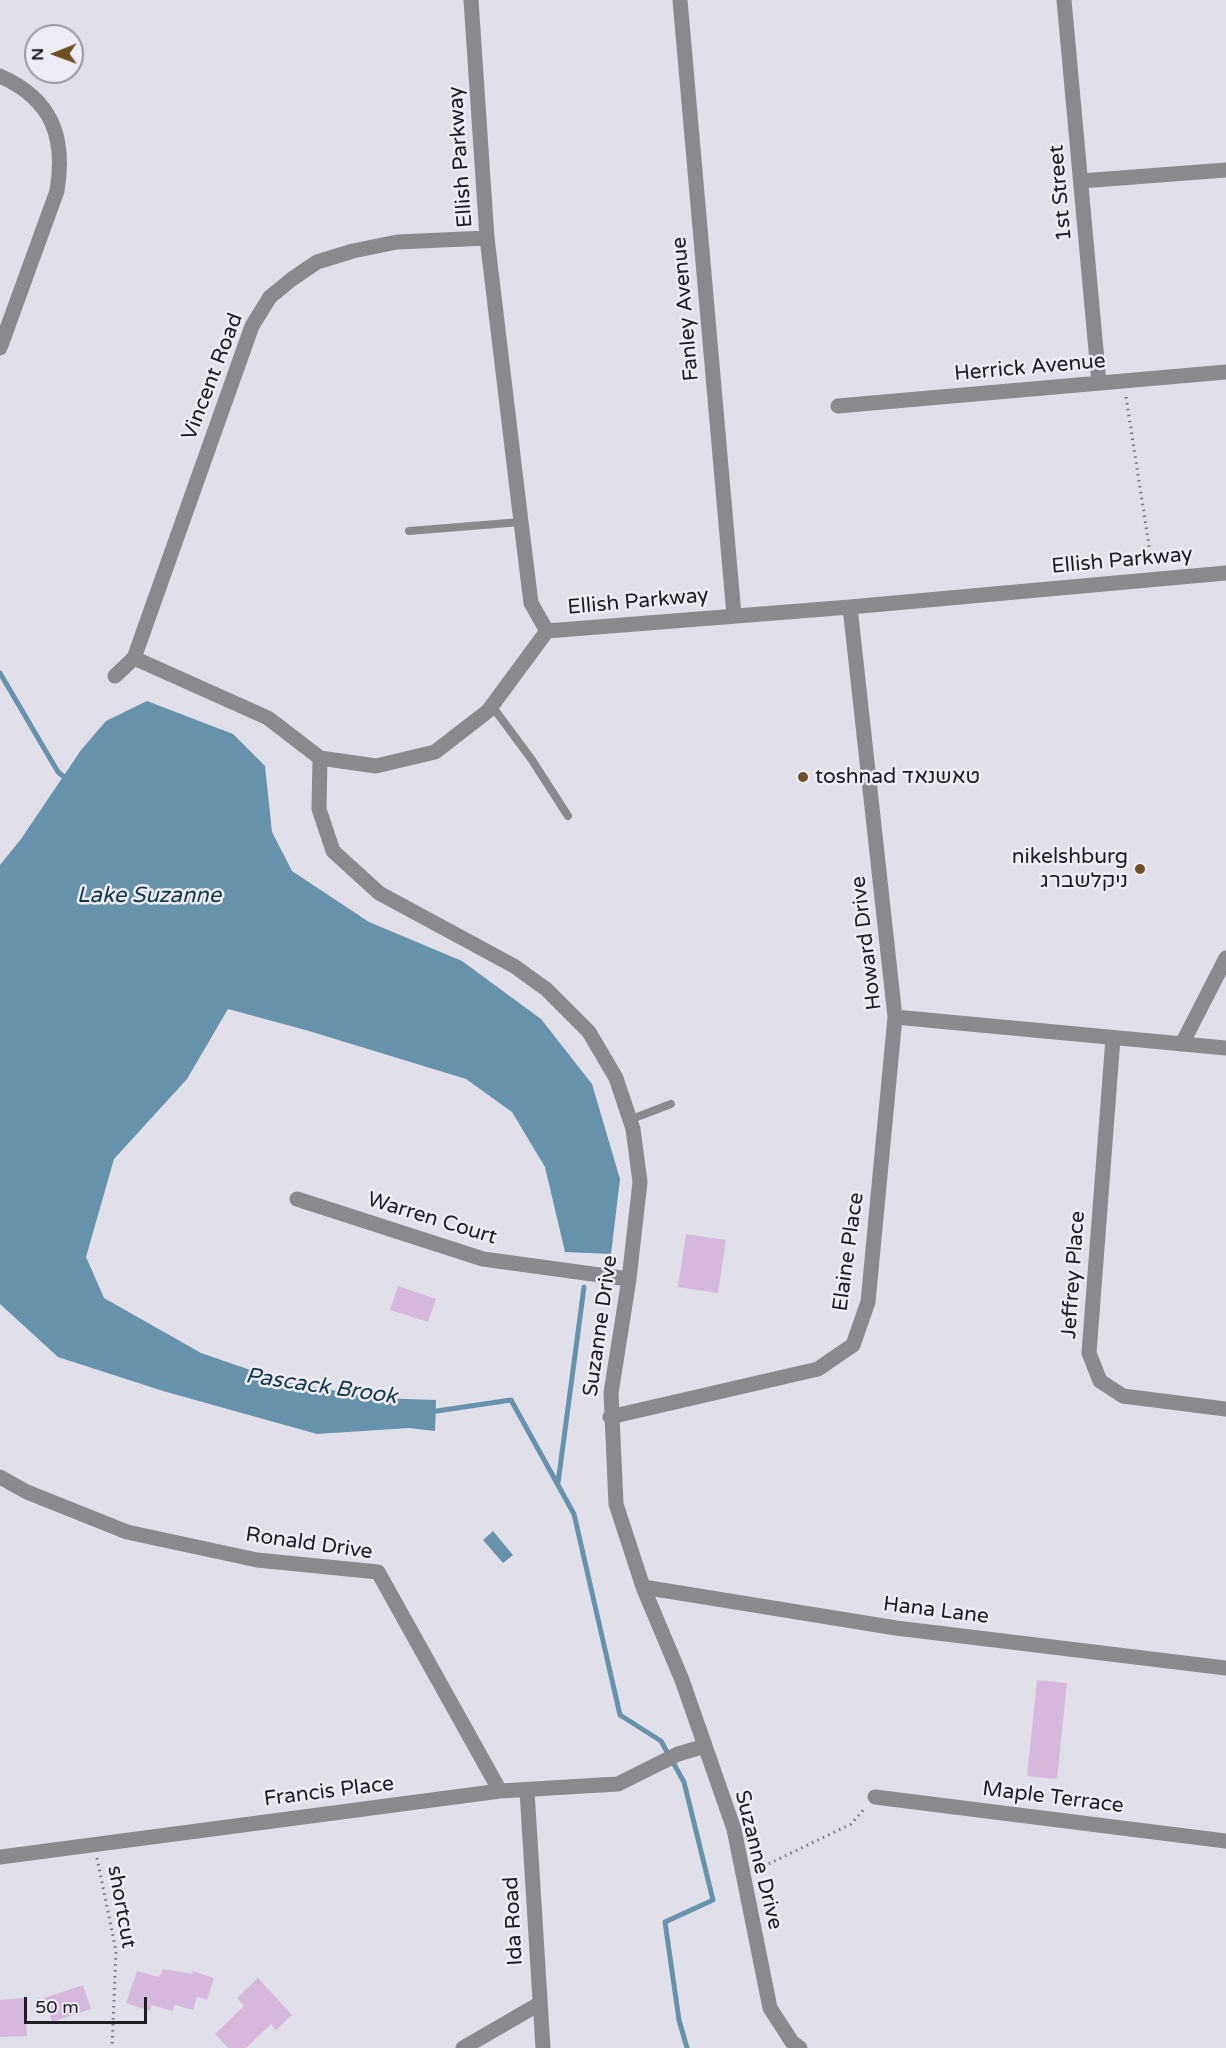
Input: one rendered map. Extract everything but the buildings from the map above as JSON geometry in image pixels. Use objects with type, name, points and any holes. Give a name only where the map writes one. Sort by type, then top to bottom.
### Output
[{"type":"street","name":"Ellish Parkway","points":[[471,0],[488,238],[521,522],[531,603],[546,631],[850,607],[1226,573]]},
{"type":"street","name":"Fanley Avenue","points":[[680,0],[734,615]]},
{"type":"street","name":"1st Street","points":[[1064,0],[1099,383]]},
{"type":"street","points":[[0,76],[17,84],[39,102],[53,124],[60,152],[57,191],[0,348]]},
{"type":"street","points":[[1081,180],[1226,170]]},
{"type":"street","name":"Vincent Road","points":[[115,676],[134,658],[252,326],[270,297],[291,279],[317,262],[353,251],[398,242],[488,238]]},
{"type":"street","name":"Herrick Avenue","points":[[838,406],[1226,372]]},
{"type":"street","name":"Howard Drive","points":[[850,607],[896,1017],[1226,1048]]},
{"type":"street","points":[[134,658],[268,718],[320,758],[376,766],[435,752],[488,711],[546,631]]},
{"type":"street","name":"Suzanne Drive","points":[[320,758],[319,809],[333,851],[379,892],[514,966],[546,989],[590,1032],[616,1078],[633,1129],[640,1182],[629,1279],[611,1393],[610,1417],[616,1504],[643,1587],[682,1680],[734,1829],[770,2008],[792,2042],[800,2048]]},
{"type":"street","points":[[1182,1044],[1226,958]]},
{"type":"street","name":"Elaine Place","points":[[610,1417],[818,1369],[853,1345],[868,1302],[896,1017]]},
{"type":"street","name":"Jeffrey Place","points":[[1113,1038],[1089,1353],[1100,1381],[1123,1396],[1226,1409]]},
{"type":"street","name":"Warren Court","points":[[297,1199],[483,1259],[629,1279]]},
{"type":"street","name":"Ronald Drive","points":[[0,1477],[27,1492],[128,1532],[257,1560],[378,1572],[500,1791]]},
{"type":"street","name":"Hana Lane","points":[[643,1587],[896,1628],[1226,1668]]},
{"type":"street","name":"Francis Place","points":[[0,1857],[500,1791],[618,1784],[678,1754],[705,1746]]},
{"type":"street","name":"Ida Road","points":[[527,1791],[543,2048]]},
{"type":"street","name":"Maple Terrace","points":[[875,1797],[1226,1841]]},
{"type":"street","points":[[463,2048],[539,2004]]},
{"type":"lane","points":[[409,531],[521,522]]},
{"type":"lane","points":[[492,706],[532,760],[568,816]]},
{"type":"lane","points":[[629,1119],[671,1104]]},
{"type":"path","points":[[1123,381],[1155,579]]},
{"type":"path","points":[[743,1876],[850,1824],[875,1797]]},
{"type":"path","name":"shortcut","points":[[94,1844],[116,1951],[112,2048]]},
{"type":"water","name":"Lake Suzanne","points":[[147,701],[233,734],[265,766],[272,832],[292,871],[369,922],[462,961],[541,1019],[592,1084],[620,1179],[611,1254],[565,1252],[545,1167],[512,1112],[466,1079],[228,1009],[187,1079],[114,1159],[86,1257],[104,1298],[201,1353],[285,1382],[378,1398],[436,1400],[435,1431],[409,1428],[317,1434],[163,1391],[58,1357],[0,1304],[0,865],[21,839],[81,750],[106,721]]},
{"type":"water","points":[[493,1531],[513,1555],[503,1563],[483,1540]]},
{"type":"waterway","name":"Pascack Brook","points":[[0,673],[58,772],[68,780]]},
{"type":"waterway","points":[[558,1483],[584,1287]]},
{"type":"waterway","name":"Pascack Brook","points":[[430,1412],[511,1400],[574,1514],[620,1715],[661,1741],[684,1782],[713,1900],[665,1922],[679,2020],[687,2048]]},
{"type":"place","name":"toshnad טאשנאד","points":[[803,777]]},
{"type":"place","name":"nikelshburg ניקלשברג","points":[[1140,869]]}]
